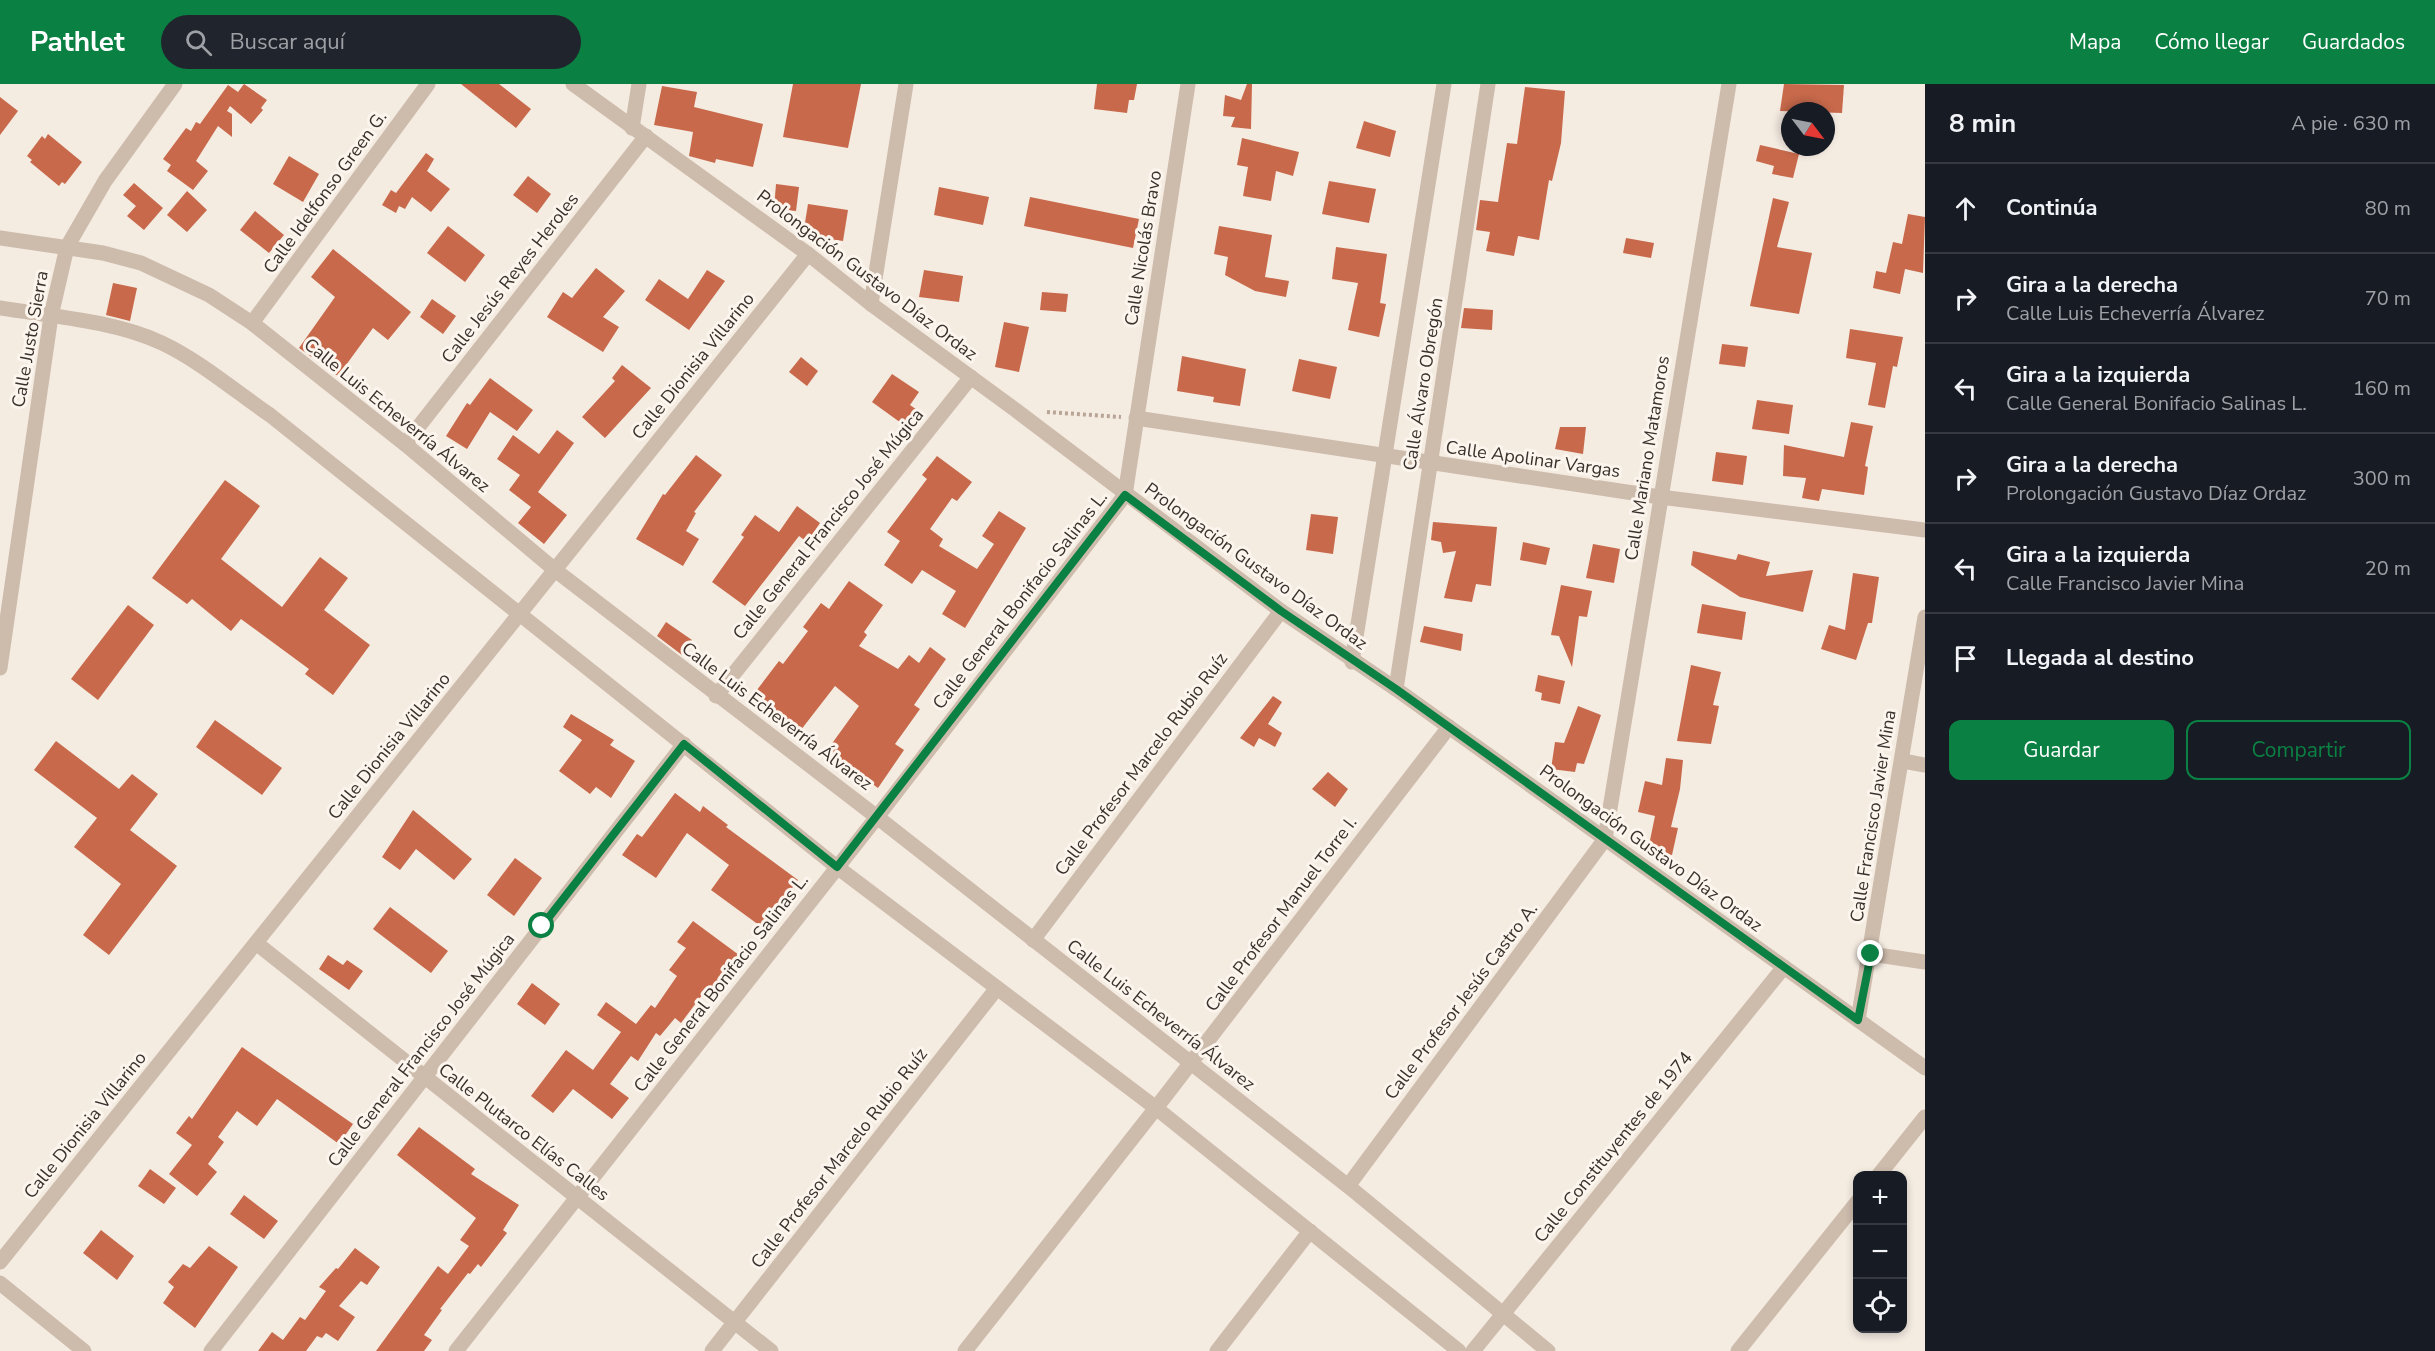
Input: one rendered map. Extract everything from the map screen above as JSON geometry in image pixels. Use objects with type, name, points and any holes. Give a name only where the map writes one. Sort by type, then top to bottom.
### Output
[{"type":"street","name":"Calle Justo Sierra","points":[[0,668],[51,316],[67,247],[105,181],[175,84]]},
{"type":"street","name":"Calle Idelfonso Green G.","points":[[252,323],[429,84]]},
{"type":"street","name":"Prolongación Gustavo Díaz Ordaz","points":[[573,84],[808,254],[871,304],[1017,411],[1281,611],[1396,689],[1925,1068]]},
{"type":"street","points":[[632,128],[639,84]]},
{"type":"street","points":[[871,304],[906,84]]},
{"type":"street","name":"Calle Nicolás Bravo","points":[[1125,495],[1188,84]]},
{"type":"street","name":"Calle Álvaro Obregón","points":[[1353,662],[1444,84]]},
{"type":"street","name":"Calle Álvaro Obregón","points":[[1396,689],[1488,84]]},
{"type":"street","name":"Calle Mariano Matamoros","points":[[1605,840],[1729,84]]},
{"type":"street","name":"Calle Jesús Reyes Heroles","points":[[405,444],[646,136]]},
{"type":"street","name":"Calle Luis Echeverría Álvarez","points":[[0,238],[112,256],[171,275],[252,323],[405,444],[555,570],[1192,1062],[1348,1186],[1548,1351]]},
{"type":"street","name":"Calle Dionisia Villarino","points":[[0,1262],[808,254]]},
{"type":"street","points":[[0,308],[51,316],[150,338],[189,358],[270,415],[837,867],[1156,1108],[1459,1351]]},
{"type":"street","name":"Calle General Francisco José Múgica","points":[[716,696],[971,377]]},
{"type":"street","name":"Calle Apolinar Vargas","points":[[1136,418],[1660,498],[1925,530]]},
{"type":"street","name":"Calle General Bonifacio Salinas L.","points":[[456,1351],[877,817],[1125,495]]},
{"type":"street","name":"Calle Profesor Marcelo Rubio Ruíz","points":[[1033,940],[1281,611]]},
{"type":"street","name":"Calle Francisco Javier Mina","points":[[1858,1020],[1871,954],[1925,617]]},
{"type":"street","name":"Calle Profesor Manuel Torre I.","points":[[965,1351],[1192,1062],[1449,728]]},
{"type":"street","name":"Calle General Francisco José Múgica","points":[[211,1351],[684,744]]},
{"type":"street","points":[[1903,761],[1925,765]]},
{"type":"street","name":"Calle Profesor Jesús Castro A.","points":[[1348,1186],[1605,840]]},
{"type":"street","name":"Calle Plutarco Elías Calles","points":[[256,943],[423,1078],[771,1351]]},
{"type":"street","points":[[1871,954],[1925,962]]},
{"type":"street","name":"Calle Constituyentes de 1974","points":[[1473,1351],[1784,967]]},
{"type":"street","name":"Calle Profesor Marcelo Rubio Ruíz","points":[[712,1351],[997,988]]},
{"type":"street","points":[[1882,1171],[1925,1117]]},
{"type":"street","points":[[1738,1351],[1853,1206]]},
{"type":"street","points":[[1217,1351],[1311,1231]]},
{"type":"street","points":[[0,1283],[84,1351]]},
{"type":"path","points":[[1017,411],[1136,418]]},
{"type":"building","points":[[244,84],[267,100],[261,108],[263,110],[251,124],[230,106],[227,111],[232,114],[232,137],[218,126],[196,161],[208,171],[193,190],[167,171],[171,165],[163,159],[186,128],[191,131],[196,122],[200,124],[228,85],[238,92]]},
{"type":"building","points":[[461,84],[499,84],[531,109],[516,128]]},
{"type":"building","points":[[793,84],[861,84],[848,148],[783,137]]},
{"type":"building","points":[[1097,84],[1137,84],[1134,100],[1129,100],[1127,113],[1094,109]]},
{"type":"building","points":[[1247,84],[1252,84],[1251,129],[1231,127],[1235,117],[1223,116],[1225,95],[1241,100]]},
{"type":"building","points":[[1784,84],[1844,85],[1842,113],[1835,113],[1835,102],[1781,102]]},
{"type":"building","points":[[662,86],[697,92],[694,107],[763,124],[753,167],[716,159],[715,163],[689,156],[693,132],[654,125]]},
{"type":"building","points":[[1525,87],[1565,91],[1561,143],[1552,181],[1549,180],[1539,240],[1518,236],[1514,256],[1486,251],[1490,232],[1476,230],[1480,200],[1498,202],[1507,143],[1517,144]]},
{"type":"building","points":[[0,97],[18,111],[0,135]]},
{"type":"building","points":[[1364,121],[1396,131],[1390,157],[1356,148]]},
{"type":"building","points":[[48,134],[82,162],[65,184],[62,182],[59,186],[30,162],[32,160],[27,156],[42,136],[45,139]]},
{"type":"building","points":[[1242,138],[1299,152],[1293,176],[1276,171],[1271,201],[1243,196],[1248,167],[1237,165]]},
{"type":"building","points":[[1760,145],[1781,150],[1781,156],[1798,156],[1793,178],[1772,174],[1774,166],[1756,161]]},
{"type":"building","points":[[426,153],[434,159],[427,171],[450,189],[431,212],[412,197],[405,209],[399,206],[396,213],[382,205],[391,190],[396,193]]},
{"type":"building","points":[[289,156],[319,174],[303,202],[273,184]]},
{"type":"building","points":[[528,176],[551,194],[537,213],[513,195]]},
{"type":"building","points":[[1329,181],[1376,189],[1369,223],[1322,214]]},
{"type":"building","points":[[134,183],[163,208],[144,230],[127,216],[136,206],[123,195]]},
{"type":"building","points":[[776,184],[799,187],[796,211],[774,209]]},
{"type":"building","points":[[939,187],[989,197],[983,225],[934,215]]},
{"type":"building","points":[[187,191],[207,210],[187,232],[167,215]]},
{"type":"building","points":[[1030,197],[1139,219],[1133,248],[1024,226]]},
{"type":"building","points":[[1773,198],[1789,202],[1777,247],[1812,253],[1799,314],[1750,306]]},
{"type":"building","points":[[808,204],[848,210],[843,241],[803,235]]},
{"type":"building","points":[[255,211],[284,235],[269,253],[240,230]]},
{"type":"building","points":[[1908,214],[1925,217],[1923,273],[1905,269],[1900,294],[1873,288],[1876,271],[1886,273],[1893,242],[1902,244]]},
{"type":"building","points":[[448,226],[485,255],[465,282],[427,253]]},
{"type":"building","points":[[1219,226],[1272,235],[1265,277],[1289,281],[1286,297],[1255,291],[1225,275],[1228,257],[1214,254]]},
{"type":"building","points":[[1626,238],[1654,243],[1651,258],[1623,253]]},
{"type":"building","points":[[1336,247],[1387,254],[1380,303],[1386,304],[1379,337],[1348,330],[1358,283],[1332,279]]},
{"type":"building","points":[[333,249],[411,312],[388,340],[373,328],[338,376],[299,348],[335,297],[311,277]]},
{"type":"building","points":[[596,268],[625,291],[603,317],[619,327],[603,352],[547,317],[563,292],[572,298]]},
{"type":"building","points":[[707,270],[725,281],[689,330],[645,300],[659,279],[688,299]]},
{"type":"building","points":[[924,270],[963,276],[959,302],[919,297]]},
{"type":"building","points":[[113,283],[137,288],[130,321],[106,315]]},
{"type":"building","points":[[1042,292],[1068,294],[1066,312],[1040,310]]},
{"type":"building","points":[[432,299],[456,316],[443,334],[420,317]]},
{"type":"building","points":[[1464,308],[1493,310],[1492,330],[1461,328]]},
{"type":"building","points":[[1004,322],[1029,327],[1019,372],[995,367]]},
{"type":"building","points":[[1850,329],[1903,337],[1897,367],[1893,366],[1885,408],[1868,405],[1876,363],[1846,358]]},
{"type":"building","points":[[1722,344],[1748,347],[1745,367],[1719,364]]},
{"type":"building","points":[[1182,356],[1246,369],[1240,406],[1213,402],[1214,397],[1177,391]]},
{"type":"building","points":[[801,357],[818,371],[807,386],[789,372]]},
{"type":"building","points":[[1299,359],[1337,367],[1330,399],[1292,391]]},
{"type":"building","points":[[622,365],[651,388],[605,438],[582,417],[615,381],[612,378]]},
{"type":"building","points":[[892,374],[919,392],[910,405],[920,412],[908,428],[872,402]]},
{"type":"building","points":[[490,378],[533,410],[517,431],[490,412],[467,449],[446,436],[467,403],[470,405]]},
{"type":"building","points":[[1757,400],[1793,405],[1789,434],[1752,429]]},
{"type":"building","points":[[1851,422],[1873,426],[1865,466],[1868,467],[1864,495],[1822,489],[1819,501],[1802,498],[1806,478],[1783,476],[1784,445],[1844,457]]},
{"type":"building","points":[[1560,427],[1586,427],[1583,454],[1555,449]]},
{"type":"building","points":[[557,430],[574,443],[538,492],[567,515],[544,544],[518,523],[531,507],[509,490],[520,475],[497,459],[513,435],[539,454]]},
{"type":"building","points":[[1716,452],[1747,456],[1743,485],[1712,481]]},
{"type":"building","points":[[696,455],[722,475],[694,512],[696,513],[686,531],[699,539],[683,566],[636,539],[663,494],[665,495]]},
{"type":"building","points":[[937,456],[972,482],[957,501],[952,498],[930,529],[943,539],[939,546],[977,569],[994,544],[982,536],[999,511],[1026,528],[965,628],[942,614],[956,591],[922,570],[912,584],[884,565],[900,541],[887,532],[927,479],[922,475]]},
{"type":"building","points":[[225,480],[260,506],[221,559],[282,607],[320,557],[348,578],[324,610],[370,645],[333,695],[305,674],[309,669],[241,619],[231,631],[192,599],[187,604],[152,578]]},
{"type":"building","points":[[797,506],[820,523],[807,542],[799,536],[745,606],[712,582],[744,537],[741,535],[755,515],[779,532]]},
{"type":"building","points":[[1311,514],[1338,517],[1333,554],[1306,550]]},
{"type":"building","points":[[1433,522],[1497,527],[1491,586],[1476,584],[1472,602],[1444,598],[1456,551],[1443,553],[1441,542],[1431,540]]},
{"type":"building","points":[[1523,542],[1550,548],[1546,565],[1520,560]]},
{"type":"building","points":[[1593,544],[1620,549],[1614,583],[1586,578]]},
{"type":"building","points":[[1693,551],[1736,560],[1738,554],[1770,562],[1766,576],[1813,570],[1803,612],[1740,597],[1691,565]]},
{"type":"building","points":[[1853,573],[1879,577],[1872,623],[1868,623],[1856,660],[1821,649],[1829,625],[1845,630]]},
{"type":"building","points":[[849,581],[883,605],[864,632],[867,635],[859,646],[898,669],[909,655],[919,663],[930,647],[946,659],[914,705],[920,709],[895,744],[904,750],[878,788],[849,767],[845,772],[823,756],[859,706],[835,686],[797,735],[750,699],[779,661],[783,664],[808,631],[803,627],[821,603],[829,609]]},
{"type":"building","points":[[1561,585],[1592,591],[1587,617],[1579,616],[1572,667],[1559,636],[1551,635]]},
{"type":"building","points":[[1702,604],[1746,612],[1742,640],[1697,633]]},
{"type":"building","points":[[128,605],[154,625],[98,700],[71,679]]},
{"type":"building","points":[[666,622],[692,640],[682,655],[657,636]]},
{"type":"building","points":[[1424,626],[1463,634],[1461,651],[1420,642]]},
{"type":"building","points":[[1691,665],[1721,672],[1713,705],[1719,706],[1711,744],[1677,741]]},
{"type":"building","points":[[1538,675],[1565,681],[1560,704],[1541,700],[1542,693],[1535,691]]},
{"type":"building","points":[[1273,696],[1282,702],[1268,724],[1282,733],[1275,747],[1259,738],[1254,747],[1240,738]]},
{"type":"building","points":[[1578,706],[1601,715],[1584,764],[1577,763],[1575,772],[1551,769],[1555,742],[1564,743]]},
{"type":"building","points":[[571,714],[614,740],[610,745],[635,761],[611,798],[596,787],[590,794],[559,771],[582,740],[563,727]]},
{"type":"building","points":[[215,720],[282,768],[262,795],[196,747]]},
{"type":"building","points":[[56,741],[119,789],[132,774],[158,794],[130,830],[177,866],[109,955],[83,935],[121,884],[74,847],[97,818],[34,770]]},
{"type":"building","points":[[1666,758],[1683,760],[1680,789],[1671,827],[1678,828],[1672,855],[1648,850],[1655,816],[1638,812],[1645,781],[1662,785]]},
{"type":"building","points":[[1328,772],[1348,789],[1335,807],[1312,789]]},
{"type":"building","points":[[675,793],[700,812],[703,806],[728,825],[726,827],[798,880],[763,928],[711,890],[729,865],[687,833],[656,878],[622,855],[637,834],[642,837]]},
{"type":"building","points":[[413,810],[472,859],[454,880],[416,849],[400,870],[382,857]]},
{"type":"building","points":[[515,858],[542,878],[514,916],[487,895]]},
{"type":"building","points":[[390,907],[448,951],[431,973],[373,929]]},
{"type":"building","points":[[693,921],[739,955],[707,998],[702,995],[681,1023],[675,1018],[660,1036],[656,1033],[638,1061],[631,1056],[610,1084],[629,1098],[612,1119],[573,1089],[553,1113],[531,1096],[566,1050],[593,1070],[621,1032],[597,1015],[606,1002],[636,1024],[651,1005],[655,1008],[677,976],[669,970],[686,948],[677,942]]},
{"type":"building","points":[[328,955],[343,965],[347,960],[363,971],[349,990],[319,969]]},
{"type":"building","points":[[532,983],[560,1004],[545,1025],[517,1004]]},
{"type":"building","points":[[242,1047],[353,1124],[339,1144],[277,1099],[257,1126],[237,1111],[218,1137],[224,1142],[208,1164],[217,1172],[197,1196],[169,1174],[192,1145],[176,1133],[189,1116],[192,1119]]},
{"type":"building","points":[[419,1127],[475,1169],[471,1174],[519,1205],[503,1230],[507,1233],[481,1267],[478,1264],[470,1274],[468,1273],[440,1309],[442,1310],[424,1335],[432,1340],[424,1351],[376,1351],[438,1266],[448,1274],[469,1246],[460,1240],[476,1218],[397,1155]]},
{"type":"building","points":[[150,1169],[176,1188],[164,1204],[138,1186]]},
{"type":"building","points":[[244,1195],[278,1221],[264,1239],[230,1214]]},
{"type":"building","points":[[101,1230],[134,1256],[117,1280],[83,1253]]},
{"type":"building","points":[[209,1246],[238,1267],[195,1328],[163,1303],[174,1287],[168,1282],[183,1264],[190,1268]]},
{"type":"building","points":[[355,1248],[380,1267],[367,1285],[361,1281],[339,1306],[355,1317],[338,1341],[326,1333],[322,1338],[317,1336],[306,1351],[258,1351],[272,1332],[283,1340],[300,1317],[305,1320],[326,1291],[319,1287]]},
{"type":"route","points":[[542,926],[684,744],[837,867],[1125,495],[1281,611],[1396,689],[1858,1020],[1871,954]]}]
